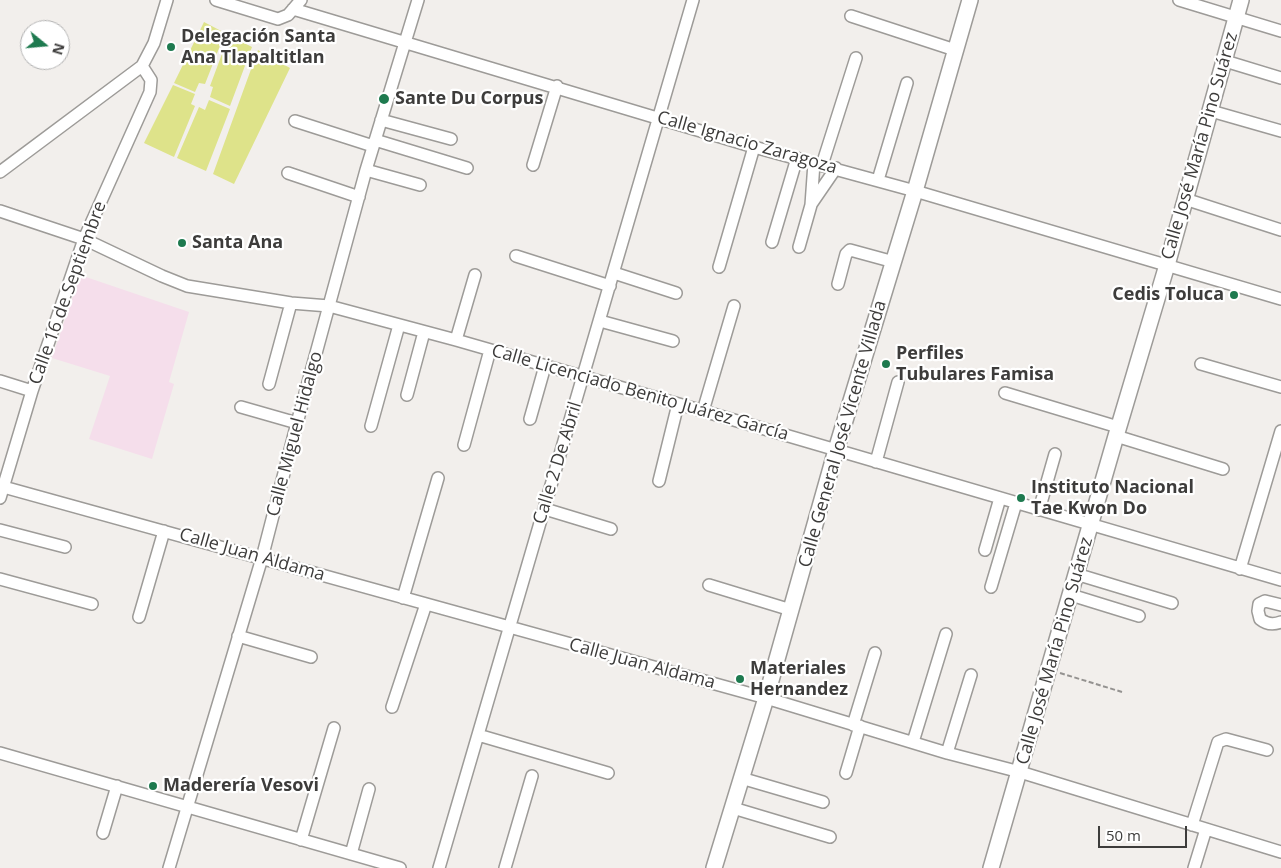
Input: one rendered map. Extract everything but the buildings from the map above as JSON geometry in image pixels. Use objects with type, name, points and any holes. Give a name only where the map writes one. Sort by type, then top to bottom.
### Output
[{"type":"main road","name":"Calle General José Vicente Villada","points":[[714,868],[766,698],[836,450],[916,191],[970,0]]},
{"type":"main road","name":"Calle José María Pino Suárez","points":[[991,868],[1167,265],[1241,0]]},
{"type":"street","points":[[0,172],[142,66],[154,43],[167,0]]},
{"type":"street","name":"Calle Ignacio Zaragoza","points":[[216,0],[278,19],[288,15],[297,4],[405,42],[754,146],[916,191],[1281,299]]},
{"type":"street","name":"Calle Miguel Hidalgo","points":[[169,868],[262,558],[366,170],[418,0]]},
{"type":"street","name":"Calle 2 De Abril","points":[[439,868],[693,0]]},
{"type":"street","points":[[1179,0],[1281,31]]},
{"type":"street","points":[[851,16],[955,50]]},
{"type":"street","points":[[799,247],[811,205],[818,164],[856,58]]},
{"type":"street","points":[[1225,61],[1281,78]]},
{"type":"street","name":"Calle 16 de Septiembre","points":[[1,490],[32,391],[84,239],[150,92],[151,80],[142,66]]},
{"type":"street","points":[[878,180],[907,83]]},
{"type":"street","points":[[533,165],[556,86]]},
{"type":"street","points":[[1211,111],[1281,131]]},
{"type":"street","points":[[381,120],[451,139]]},
{"type":"street","points":[[295,121],[467,168]]},
{"type":"street","points":[[719,267],[754,146]]},
{"type":"street","points":[[772,242],[797,158]]},
{"type":"street","points":[[811,205],[836,168]]},
{"type":"street","points":[[366,170],[420,185]]},
{"type":"street","points":[[288,173],[359,197]]},
{"type":"street","points":[[1185,199],[1281,230]]},
{"type":"street","name":"Calle Licenciado Benito Juárez García","points":[[0,211],[84,239],[187,286],[290,303],[329,306],[456,340],[1281,580]]},
{"type":"street","points":[[838,284],[846,254],[850,250],[894,262]]},
{"type":"street","points":[[516,256],[610,286]]},
{"type":"street","points":[[614,273],[676,293]]},
{"type":"street","points":[[456,340],[475,275]]},
{"type":"street","points":[[269,384],[290,303]]},
{"type":"street","points":[[703,411],[734,306]]},
{"type":"street","points":[[600,321],[673,342]]},
{"type":"street","points":[[371,426],[400,325]]},
{"type":"street","points":[[407,395],[424,332]]},
{"type":"street","points":[[464,445],[490,350]]},
{"type":"street","points":[[1201,364],[1281,387]]},
{"type":"street","points":[[530,419],[545,366]]},
{"type":"street","points":[[0,381],[32,391]]},
{"type":"street","points":[[876,462],[898,382]]},
{"type":"street","points":[[1005,393],[1223,469]]},
{"type":"street","points":[[659,481],[678,404]]},
{"type":"street","points":[[241,407],[297,423]]},
{"type":"street","points":[[1240,569],[1281,431]]},
{"type":"street","points":[[1039,510],[1055,454]]},
{"type":"street","points":[[403,598],[438,478]]},
{"type":"street","name":"Calle Juan Aldama","points":[[1,490],[164,531],[766,698],[947,753],[1020,772],[1281,852]]},
{"type":"street","points":[[985,550],[1000,498]]},
{"type":"street","points":[[991,587],[1016,503]]},
{"type":"street","points":[[545,509],[611,530]]},
{"type":"street","points":[[0,530],[65,547]]},
{"type":"street","points":[[139,617],[164,531]]},
{"type":"street","points":[[1076,574],[1172,602]]},
{"type":"street","points":[[0,579],[92,604]]},
{"type":"street","points":[[709,585],[791,610]]},
{"type":"street","points":[[1070,595],[1140,616]]},
{"type":"street","points":[[1281,605],[1265,600],[1259,604],[1258,611],[1260,619],[1265,623],[1276,624],[1281,622]]},
{"type":"street","points":[[392,707],[426,604]]},
{"type":"street","points":[[913,742],[946,634]]},
{"type":"street","points":[[238,636],[311,657]]},
{"type":"street","points":[[846,773],[875,654]]},
{"type":"street","points":[[947,753],[971,675]]},
{"type":"street","points":[[301,840],[334,728]]},
{"type":"street","points":[[478,735],[608,773]]},
{"type":"street","points":[[1192,825],[1218,742],[1226,739],[1267,750]]},
{"type":"street","points":[[0,753],[400,868]]},
{"type":"street","points":[[505,868],[532,776]]},
{"type":"street","points":[[741,778],[822,802]]},
{"type":"street","points":[[103,833],[117,786]]},
{"type":"street","points":[[351,854],[369,789]]},
{"type":"street","points":[[733,808],[830,837]]},
{"type":"street","points":[[1194,868],[1206,829]]},
{"type":"path","points":[[1049,670],[1122,692]]},
{"type":"shaded area","points":[[80,275],[189,312],[169,382],[174,384],[152,459],[89,439],[110,376],[52,358]]},
{"type":"green space","points":[[204,22],[225,33],[205,84],[199,83],[195,92],[174,83]]},
{"type":"green space","points":[[229,35],[252,47],[230,106],[210,97],[213,87],[210,86]]},
{"type":"green space","points":[[258,50],[290,68],[234,184],[213,174]]},
{"type":"green space","points":[[173,85],[195,94],[191,104],[195,106],[174,157],[144,143]]},
{"type":"green space","points":[[209,100],[230,109],[206,171],[177,158],[199,107],[205,110]]},
{"type":"place","name":"Delegación Santa Ana Tlapaltitlan","points":[[171,47]]},
{"type":"place","name":"Sante Du Corpus","points":[[384,99]]},
{"type":"place","name":"Santa Ana","points":[[182,243]]},
{"type":"place","name":"Cedis Toluca","points":[[1234,295]]},
{"type":"place","name":"Perfiles Tubulares Famisa","points":[[886,364]]},
{"type":"place","name":"Instituto Nacional Tae Kwon Do","points":[[1021,498]]},
{"type":"place","name":"Materiales Hernandez","points":[[740,679]]},
{"type":"place","name":"Maderería Vesovi","points":[[153,786]]}]
